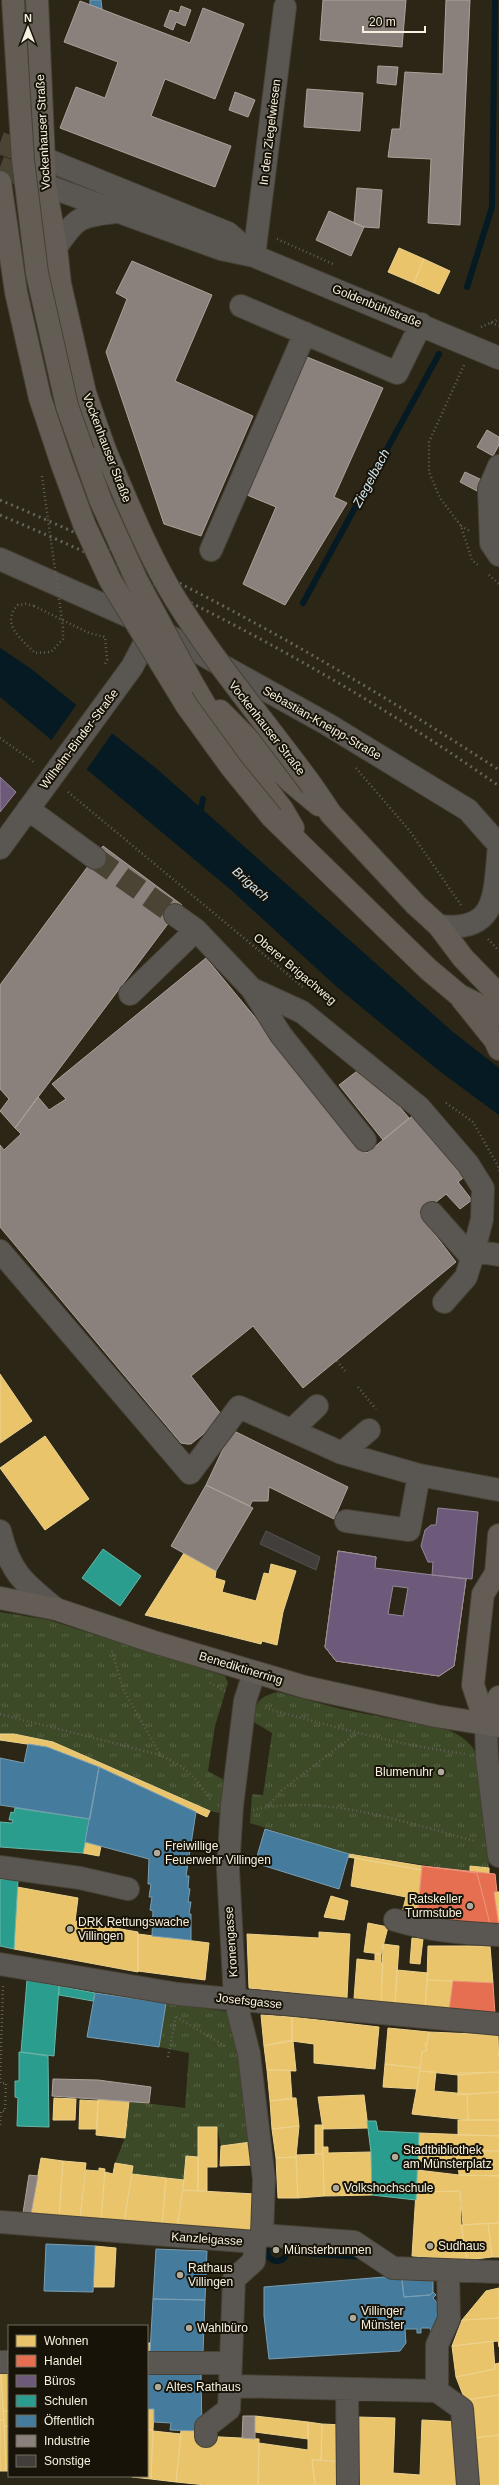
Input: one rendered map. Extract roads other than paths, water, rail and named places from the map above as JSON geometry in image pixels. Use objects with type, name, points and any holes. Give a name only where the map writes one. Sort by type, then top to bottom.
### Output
[{"type":"main road","name":"Vockenhauser Straße","points":[[13,0],[23,160],[37,273],[67,406],[100,499],[137,581],[216,724],[277,813],[304,847],[412,954],[459,995],[499,1015]]},
{"type":"main road","name":"Vockenhauser Straße","points":[[37,0],[45,185],[56,247],[60,284],[85,393],[105,450],[131,513],[175,599],[230,681],[307,790]]},
{"type":"main road","name":"Vockenhauser Straße","points":[[0,182],[16,292],[40,398],[84,524],[110,580],[187,706],[232,768],[277,813]]},
{"type":"main road","name":"Vockenhauser Straße","points":[[191,681],[331,814],[416,905],[439,926],[463,958],[499,995]]},
{"type":"main road","points":[[459,995],[495,1040],[499,1049]]},
{"type":"main road","points":[[492,1725],[472,1685],[483,1594],[497,1576],[499,1535]]},
{"type":"main road","name":"Benediktinerring","points":[[0,1598],[56,1609],[254,1673],[355,1699],[492,1725]]},
{"type":"main road","points":[[492,1725],[499,1697]]},
{"type":"street","name":"In den Ziegelwiesen","points":[[254,256],[285,8]]},
{"type":"street","name":"Goldenbühlstraße","points":[[43,158],[228,233],[254,256]]},
{"type":"street","name":"Goldenbühlstraße","points":[[45,185],[221,249],[254,256],[421,324],[499,358]]},
{"type":"street","points":[[56,247],[75,222],[88,215],[120,212]]},
{"type":"street","points":[[241,306],[397,373],[421,324]]},
{"type":"street","points":[[211,550],[305,333]]},
{"type":"street","points":[[495,549],[489,489],[499,466]]},
{"type":"street","name":"Sebastian-Kneipp-Straße","points":[[0,559],[153,627],[327,724],[468,810],[499,846],[496,898],[487,913],[474,924],[458,928],[439,926]]},
{"type":"street","name":"Wilhelm-Binder-Straße","points":[[0,848],[28,809],[47,768],[110,697],[132,667],[153,627]]},
{"type":"street","points":[[28,809],[95,858]]},
{"type":"street","points":[[175,914],[196,930],[252,989],[281,1035],[365,1140]]},
{"type":"street","points":[[130,994],[196,930]]},
{"type":"street","points":[[252,989],[308,1017],[419,1107],[463,1158],[483,1188],[482,1219],[466,1277],[444,1302]]},
{"type":"street","points":[[432,1213],[473,1255],[499,1256]]},
{"type":"street","points":[[0,1251],[190,1473],[238,1407],[342,1453],[419,1475],[499,1490]]},
{"type":"street","points":[[292,1430],[317,1406]]},
{"type":"street","points":[[342,1453],[373,1421]]},
{"type":"street","points":[[346,1521],[409,1530],[419,1475]]},
{"type":"street","points":[[0,1531],[10,1564],[25,1584],[56,1609]]},
{"type":"street","name":"Kronengasse","points":[[206,2436],[206,2427],[229,2409],[234,2279],[254,2261],[259,2239],[264,2179],[249,2054],[235,1999],[228,1868],[232,1806],[245,1701],[254,1673]]},
{"type":"street","points":[[491,1847],[487,1758],[492,1725]]},
{"type":"street","points":[[0,1867],[80,1878],[128,1889]]},
{"type":"street","points":[[395,1920],[427,1930],[457,1934],[499,1935]]},
{"type":"street","name":"Josefsgasse","points":[[2,1964],[178,1994],[499,2024]]},
{"type":"street","name":"Kanzleigasse","points":[[0,2222],[142,2241],[259,2239],[354,2242],[393,2268],[448,2272],[499,2272]]},
{"type":"street","points":[[437,2391],[437,2345],[449,2319],[448,2272]]},
{"type":"street","points":[[148,2363],[231,2363]]},
{"type":"street","points":[[230,2386],[437,2391],[462,2409],[465,2422],[468,2485]]},
{"type":"street","points":[[347,2389],[348,2485]]},
{"type":"water","name":"Brigach","points":[[0,648],[30,668],[157,769],[453,1032],[499,1068],[499,1115],[438,1070],[338,988],[231,890],[0,697]]},
{"type":"waterway","name":"Ziegelbach","points":[[467,287],[492,207],[495,0]]},
{"type":"waterway","name":"Ziegelbach","points":[[303,603],[439,354]]},
{"type":"waterway","name":"Ziegelbach","points":[[199,817],[203,799]]},
{"type":"waterway","points":[[277,2241],[284,2244],[287,2251],[284,2258],[277,2261],[270,2258],[267,2251],[270,2244],[277,2241]]},
{"type":"waterway","points":[[286,2252],[363,2257]]},
{"type":"tunnel","points":[[0,143],[40,157]]},
{"type":"tunnel","points":[[0,167],[42,183]]},
{"type":"tunnel","points":[[95,858],[175,915]]},
{"type":"railway","points":[[0,500],[129,558],[256,623],[379,694],[499,770]]},
{"type":"railway","points":[[0,515],[130,573],[257,637],[380,708],[499,786]]},
{"type":"place","name":"Blumenuhr","points":[[441,1772]]},
{"type":"place","name":"Freiwillige Feuerwehr Villingen","points":[[157,1853]]},
{"type":"place","name":"Ratskeller Turmstube","points":[[470,1906]]},
{"type":"place","name":"DRK Rettungswache Villingen","points":[[70,1929]]},
{"type":"place","name":"Stadtbibliothek am Münsterplatz","points":[[395,2157]]},
{"type":"place","name":"Volkshochschule","points":[[336,2188]]},
{"type":"place","name":"Sudhaus","points":[[430,2246]]},
{"type":"place","name":"Münsterbrunnen","points":[[276,2250]]},
{"type":"place","name":"Rathaus Villingen","points":[[180,2275]]},
{"type":"place","name":"Villinger Münster","points":[[353,2318]]},
{"type":"place","name":"Wahlbüro","points":[[189,2328]]},
{"type":"place","name":"Altes Rathaus","points":[[158,2387]]}]
